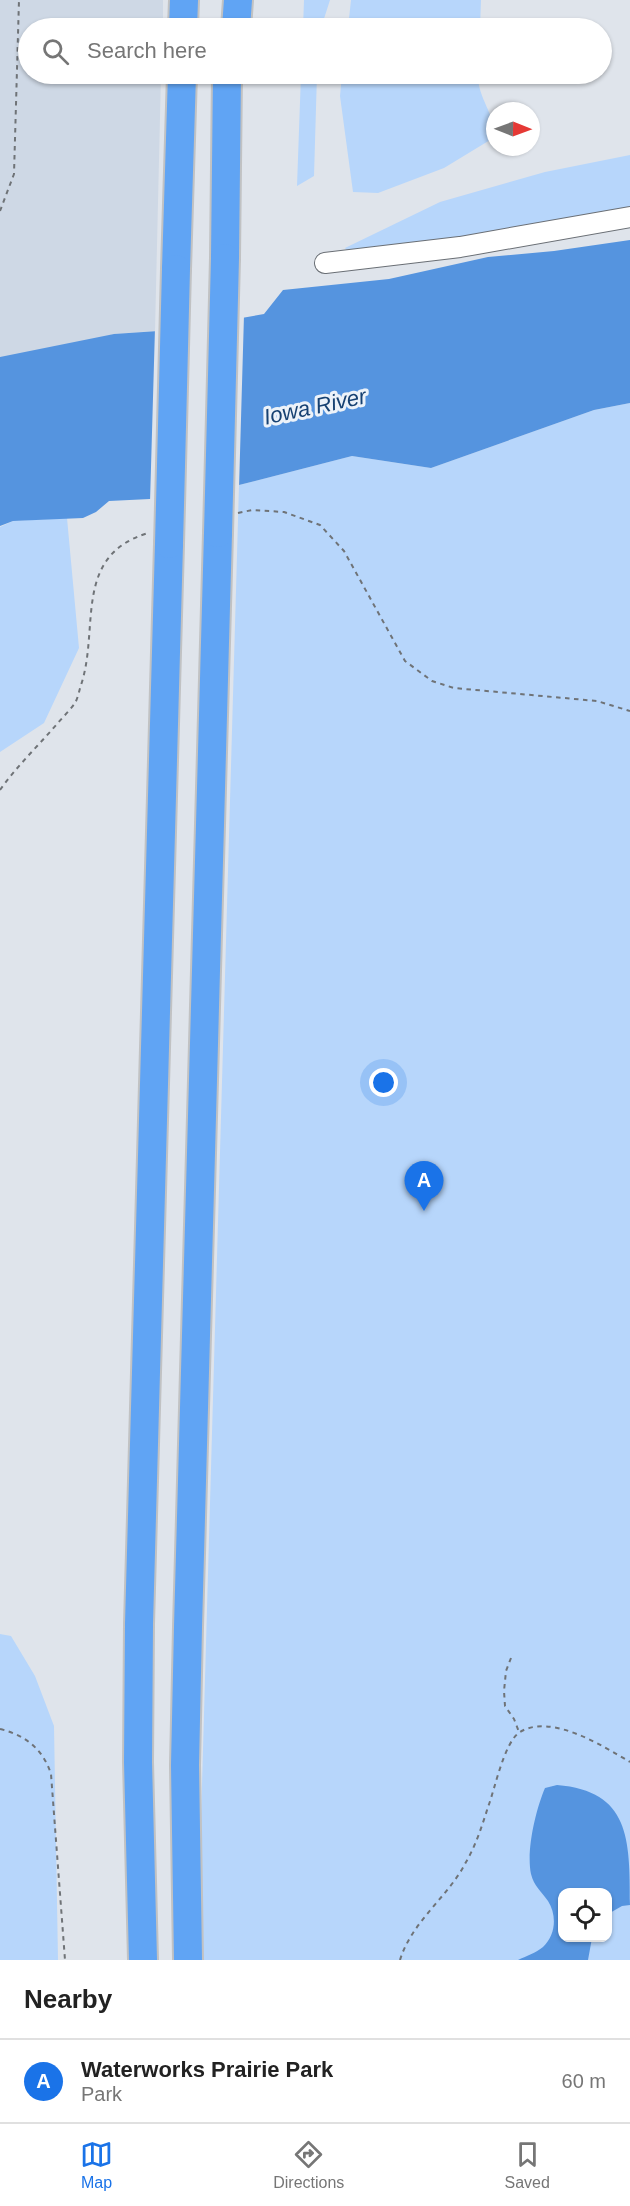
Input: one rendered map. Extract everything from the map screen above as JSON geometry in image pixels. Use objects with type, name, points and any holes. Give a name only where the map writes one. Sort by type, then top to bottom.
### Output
[{"type":"highway","points":[[183,18],[184,0]]},
{"type":"highway","points":[[228,0],[228,18]]},
{"type":"highway","points":[[237,18],[238,0]]},
{"type":"highway","points":[[143,1960],[138,1762],[139,1624],[162,538],[176,269],[182,84]]},
{"type":"highway","points":[[190,1960],[185,1765],[225,258],[227,84]]},
{"type":"highway","points":[[226,179],[232,84]]},
{"type":"lane","points":[[325,263],[460,247],[630,217]]},
{"type":"path","points":[[18,18],[19,0]]},
{"type":"path","points":[[0,211],[14,174],[18,35]]},
{"type":"path","points":[[238,513],[252,510],[284,512],[320,525],[344,552],[405,661],[432,681],[454,688],[597,701],[630,711]]},
{"type":"path","points":[[0,790],[75,702],[87,666],[93,589],[104,562],[122,545],[144,534],[162,538]]},
{"type":"path","points":[[511,1658],[506,1671],[505,1706],[519,1732]]},
{"type":"path","points":[[400,1960],[428,1910],[465,1865],[474,1846],[507,1749],[519,1732],[535,1727],[550,1726],[568,1730],[630,1762]]},
{"type":"path","points":[[0,1729],[26,1738],[46,1758],[51,1774],[64,1922],[65,1960]]},
{"type":"shaded area","points":[[0,0],[163,0],[163,18],[18,18],[18,84],[161,84],[155,331],[114,334],[0,365]]},
{"type":"shaded area","points":[[304,0],[330,0],[324,18],[303,18]]},
{"type":"shaded area","points":[[351,0],[481,0],[480,18],[349,18]]},
{"type":"shaded area","points":[[301,84],[317,84],[314,176],[297,186]]},
{"type":"shaded area","points":[[341,84],[478,84],[486,106],[486,142],[444,168],[378,193],[353,192],[340,96]]},
{"type":"shaded area","points":[[630,155],[630,207],[557,226],[351,256],[345,248],[440,202],[545,172]]},
{"type":"shaded area","points":[[630,403],[630,1960],[197,1960],[239,485],[352,456],[431,468],[594,410]]},
{"type":"shaded area","points":[[67,518],[79,648],[44,723],[0,752],[0,527],[13,521]]},
{"type":"shaded area","points":[[0,1634],[11,1636],[35,1676],[54,1726],[58,1960],[0,1960]]},
{"type":"water","name":"Iowa River","points":[[630,240],[630,403],[594,410],[431,468],[352,456],[239,485],[150,499],[109,501],[96,512],[83,518],[13,521],[0,526],[0,357],[114,334],[173,330],[264,314],[283,290],[389,279],[488,257],[554,251]]},
{"type":"water","points":[[557,1785],[581,1789],[599,1797],[612,1808],[621,1822],[626,1840],[629,1859],[630,1905],[622,1906],[612,1912],[612,1888],[558,1888],[558,1942],[591,1942],[588,1960],[518,1960],[543,1947],[551,1937],[554,1925],[553,1912],[532,1878],[530,1864],[535,1818],[545,1788]]},
{"type":"pier","points":[[244,315],[239,488],[150,502],[155,328]]},
{"type":"place","name":"Waterworks Prairie Park","points":[[424,1211]]}]
